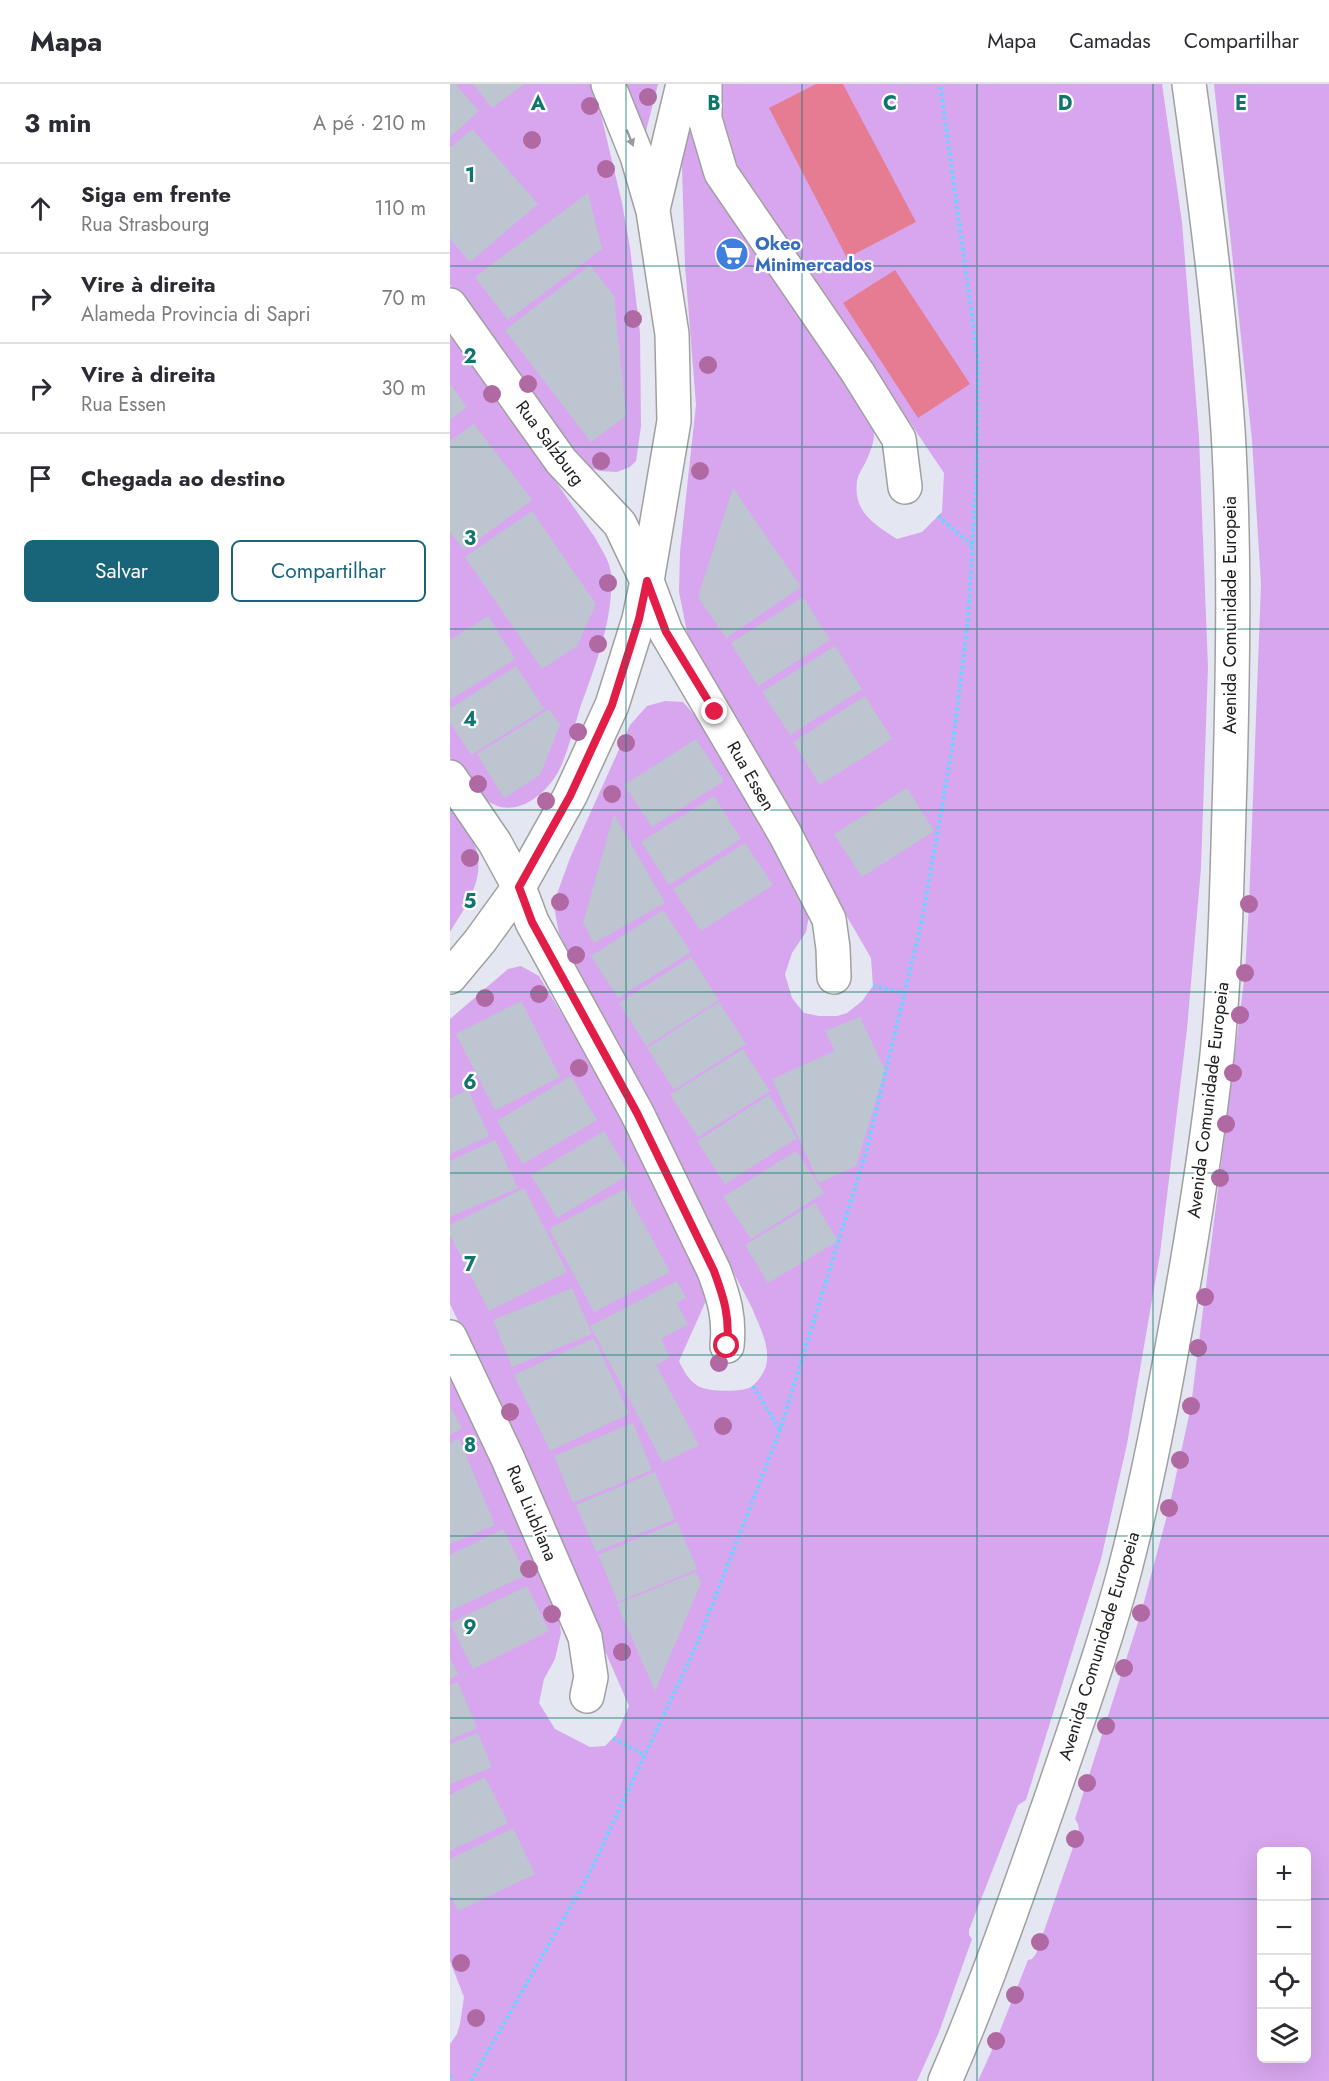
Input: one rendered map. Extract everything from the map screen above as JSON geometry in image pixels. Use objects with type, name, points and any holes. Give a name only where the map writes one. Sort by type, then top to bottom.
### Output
[{"type":"street","points":[[450,977],[480,941],[519,887],[570,796],[612,705],[639,619],[647,581],[674,421],[672,334],[653,211],[637,156],[608,84]]},
{"type":"street","points":[[653,211],[683,84]]},
{"type":"street","points":[[705,84],[705,119],[721,173],[858,373],[898,439],[905,487]]},
{"type":"street","name":"Avenida Comunidade Europeia","points":[[945,2081],[978,2005],[1011,1914],[1080,1714],[1125,1569],[1162,1405],[1183,1290],[1217,1052],[1227,867],[1233,652],[1232,541],[1226,407],[1207,208],[1189,84]]},
{"type":"street","name":"Rua Salzburg","points":[[450,305],[561,461],[620,524],[647,581]]},
{"type":"street","name":"Rua Essen","points":[[647,581],[666,632],[785,834],[829,919],[834,977]]},
{"type":"street","points":[[450,777],[495,843],[519,887],[532,922],[637,1113],[714,1271],[724,1298],[729,1325],[727,1346]]},
{"type":"street","name":"Rua Liubliana","points":[[450,1337],[508,1459],[585,1637],[591,1677],[587,1696]]},
{"type":"path","points":[[471,2081],[589,1874],[697,1644],[780,1430],[867,1149],[922,920],[952,749],[968,621],[976,467],[978,360],[940,84]]},
{"type":"path","points":[[938,516],[972,546]]},
{"type":"path","points":[[873,986],[904,993]]},
{"type":"path","points":[[753,1386],[780,1430]]},
{"type":"path","points":[[613,1738],[644,1755]]},
{"type":"path","points":[[450,2075],[452,2081]]},
{"type":"shaded area","points":[[450,84],[591,84],[602,119],[622,203],[640,333],[641,426],[636,461],[630,467],[617,472],[600,471],[582,465],[450,285]]},
{"type":"shaded area","points":[[618,84],[658,84],[644,139]]},
{"type":"shaded area","points":[[719,84],[1162,84],[1182,222],[1199,437],[1208,667],[1201,868],[1187,1029],[1160,1254],[1127,1444],[1101,1559],[1026,1800],[1018,1805],[969,1930],[972,1939],[939,2032],[917,2081],[450,2081],[450,2044],[460,2024],[464,1997],[450,1961],[450,1366],[556,1599],[561,1633],[555,1659],[544,1679],[539,1703],[555,1729],[590,1747],[605,1746],[616,1735],[629,1706],[498,1406],[450,1304],[450,1019],[508,969],[521,966],[539,976],[625,1119],[705,1289],[705,1303],[679,1361],[689,1378],[698,1386],[724,1391],[738,1390],[752,1386],[765,1369],[767,1351],[761,1329],[585,988],[559,933],[554,907],[570,858],[630,725],[647,706],[665,701],[683,702],[712,735],[795,877],[809,916],[806,932],[792,953],[785,974],[792,998],[804,1013],[837,1016],[847,1013],[862,1001],[873,986],[871,958],[712,684],[687,632],[679,592],[680,552],[696,405],[677,120],[683,107],[753,240],[873,428],[873,444],[857,481],[858,501],[862,509],[880,528],[897,539],[922,532],[942,512],[944,473],[740,170],[722,133]]},
{"type":"shaded area","points":[[816,84],[843,84],[916,222],[847,258],[769,108]]},
{"type":"shaded area","points":[[1214,84],[1329,84],[1329,2081],[978,2081],[1028,1960],[1036,1954],[1079,1830],[1075,1819],[1141,1613],[1169,1508],[1191,1406],[1245,973],[1261,584],[1252,440]]},
{"type":"shaded area","points":[[895,270],[970,384],[918,418],[843,303]]},
{"type":"shaded area","points":[[450,331],[594,536],[607,559],[611,573],[610,606],[603,640],[560,768],[552,782],[538,796],[512,808],[487,801],[475,790],[450,757]]},
{"type":"shaded area","points":[[450,801],[473,840],[478,858],[478,869],[473,891],[450,932]]},
{"type":"building","points":[[450,84],[455,84],[479,111],[450,137]]},
{"type":"building","points":[[473,84],[524,84],[492,108]]},
{"type":"building","points":[[472,129],[538,204],[470,262],[450,239],[450,148]]},
{"type":"building","points":[[588,193],[602,249],[508,320],[475,277]]},
{"type":"building","points":[[590,265],[614,296],[626,416],[591,442],[505,330]]},
{"type":"building","points":[[450,384],[467,407],[450,420]]},
{"type":"building","points":[[474,424],[532,500],[464,550],[450,532],[450,441]]},
{"type":"building","points":[[733,488],[801,587],[726,638],[698,597]]},
{"type":"building","points":[[532,511],[596,604],[577,646],[542,669],[465,557]]},
{"type":"building","points":[[803,597],[830,640],[758,686],[731,643]]},
{"type":"building","points":[[488,616],[515,659],[450,700],[450,640]]},
{"type":"building","points":[[835,646],[862,689],[790,735],[762,692]]},
{"type":"building","points":[[516,666],[544,709],[471,755],[450,722],[450,709]]},
{"type":"building","points":[[865,696],[892,739],[820,785],[793,742]]},
{"type":"building","points":[[549,709],[560,725],[540,775],[504,798],[477,754]]},
{"type":"building","points":[[696,739],[724,781],[652,827],[624,785]]},
{"type":"building","points":[[907,788],[934,831],[862,877],[834,834]]},
{"type":"building","points":[[714,796],[741,839],[669,885],[641,842]]},
{"type":"building","points":[[614,814],[665,903],[594,943],[583,923]]},
{"type":"building","points":[[745,843],[773,885],[701,931],[673,889]]},
{"type":"building","points":[[663,910],[691,952],[618,998],[591,956]]},
{"type":"building","points":[[691,957],[719,1000],[646,1046],[619,1003]]},
{"type":"building","points":[[521,1001],[560,1077],[495,1110],[456,1034]]},
{"type":"building","points":[[719,1002],[746,1044],[674,1090],[647,1048]]},
{"type":"building","points":[[860,1017],[885,1070],[856,1166],[819,1183],[772,1079],[835,1051],[825,1031]]},
{"type":"building","points":[[743,1049],[770,1091],[698,1137],[670,1095]]},
{"type":"building","points":[[571,1076],[597,1120],[523,1164],[497,1121]]},
{"type":"building","points":[[468,1090],[489,1136],[450,1154],[450,1098]]},
{"type":"building","points":[[769,1095],[797,1138],[725,1184],[697,1141]]},
{"type":"building","points":[[604,1131],[630,1174],[557,1218],[531,1175]]},
{"type":"building","points":[[495,1140],[518,1188],[450,1217],[450,1161]]},
{"type":"building","points":[[796,1151],[824,1193],[751,1239],[723,1197]]},
{"type":"building","points":[[524,1188],[567,1272],[489,1311],[450,1235],[450,1225]]},
{"type":"building","points":[[625,1189],[670,1272],[594,1312],[549,1229]]},
{"type":"building","points":[[815,1203],[838,1241],[768,1283],[745,1245]]},
{"type":"building","points":[[677,1281],[686,1298],[676,1303],[688,1324],[661,1339],[670,1357],[656,1365],[699,1445],[663,1463],[590,1326]]},
{"type":"building","points":[[572,1288],[592,1334],[512,1367],[493,1320]]},
{"type":"building","points":[[594,1338],[629,1414],[550,1451],[514,1375]]},
{"type":"building","points":[[450,1407],[462,1428],[450,1435]]},
{"type":"building","points":[[633,1423],[652,1470],[573,1503],[554,1456]]},
{"type":"building","points":[[459,1439],[495,1525],[450,1544],[450,1443]]},
{"type":"building","points":[[655,1472],[675,1519],[596,1552],[576,1505]]},
{"type":"building","points":[[677,1522],[697,1569],[618,1602],[598,1555]]},
{"type":"building","points":[[503,1529],[526,1575],[450,1611],[450,1555]]},
{"type":"building","points":[[696,1572],[701,1583],[655,1691],[617,1604]]},
{"type":"building","points":[[527,1586],[549,1631],[473,1669],[450,1623]]},
{"type":"building","points":[[450,1658],[458,1675],[450,1679]]},
{"type":"building","points":[[458,1682],[477,1728],[450,1740],[450,1685]]},
{"type":"building","points":[[478,1733],[492,1767],[450,1784],[450,1744]]},
{"type":"building","points":[[485,1777],[508,1823],[450,1851],[450,1795]]},
{"type":"building","points":[[513,1828],[535,1874],[458,1911],[450,1895],[450,1859]]},
{"type":"place","name":"Okeo Minimercados","points":[[732,254]]},
{"type":"route","points":[[715,712],[666,632],[647,581],[639,619],[612,705],[570,796],[519,887],[532,922],[637,1113],[714,1271],[724,1298],[729,1325],[727,1346]]}]
